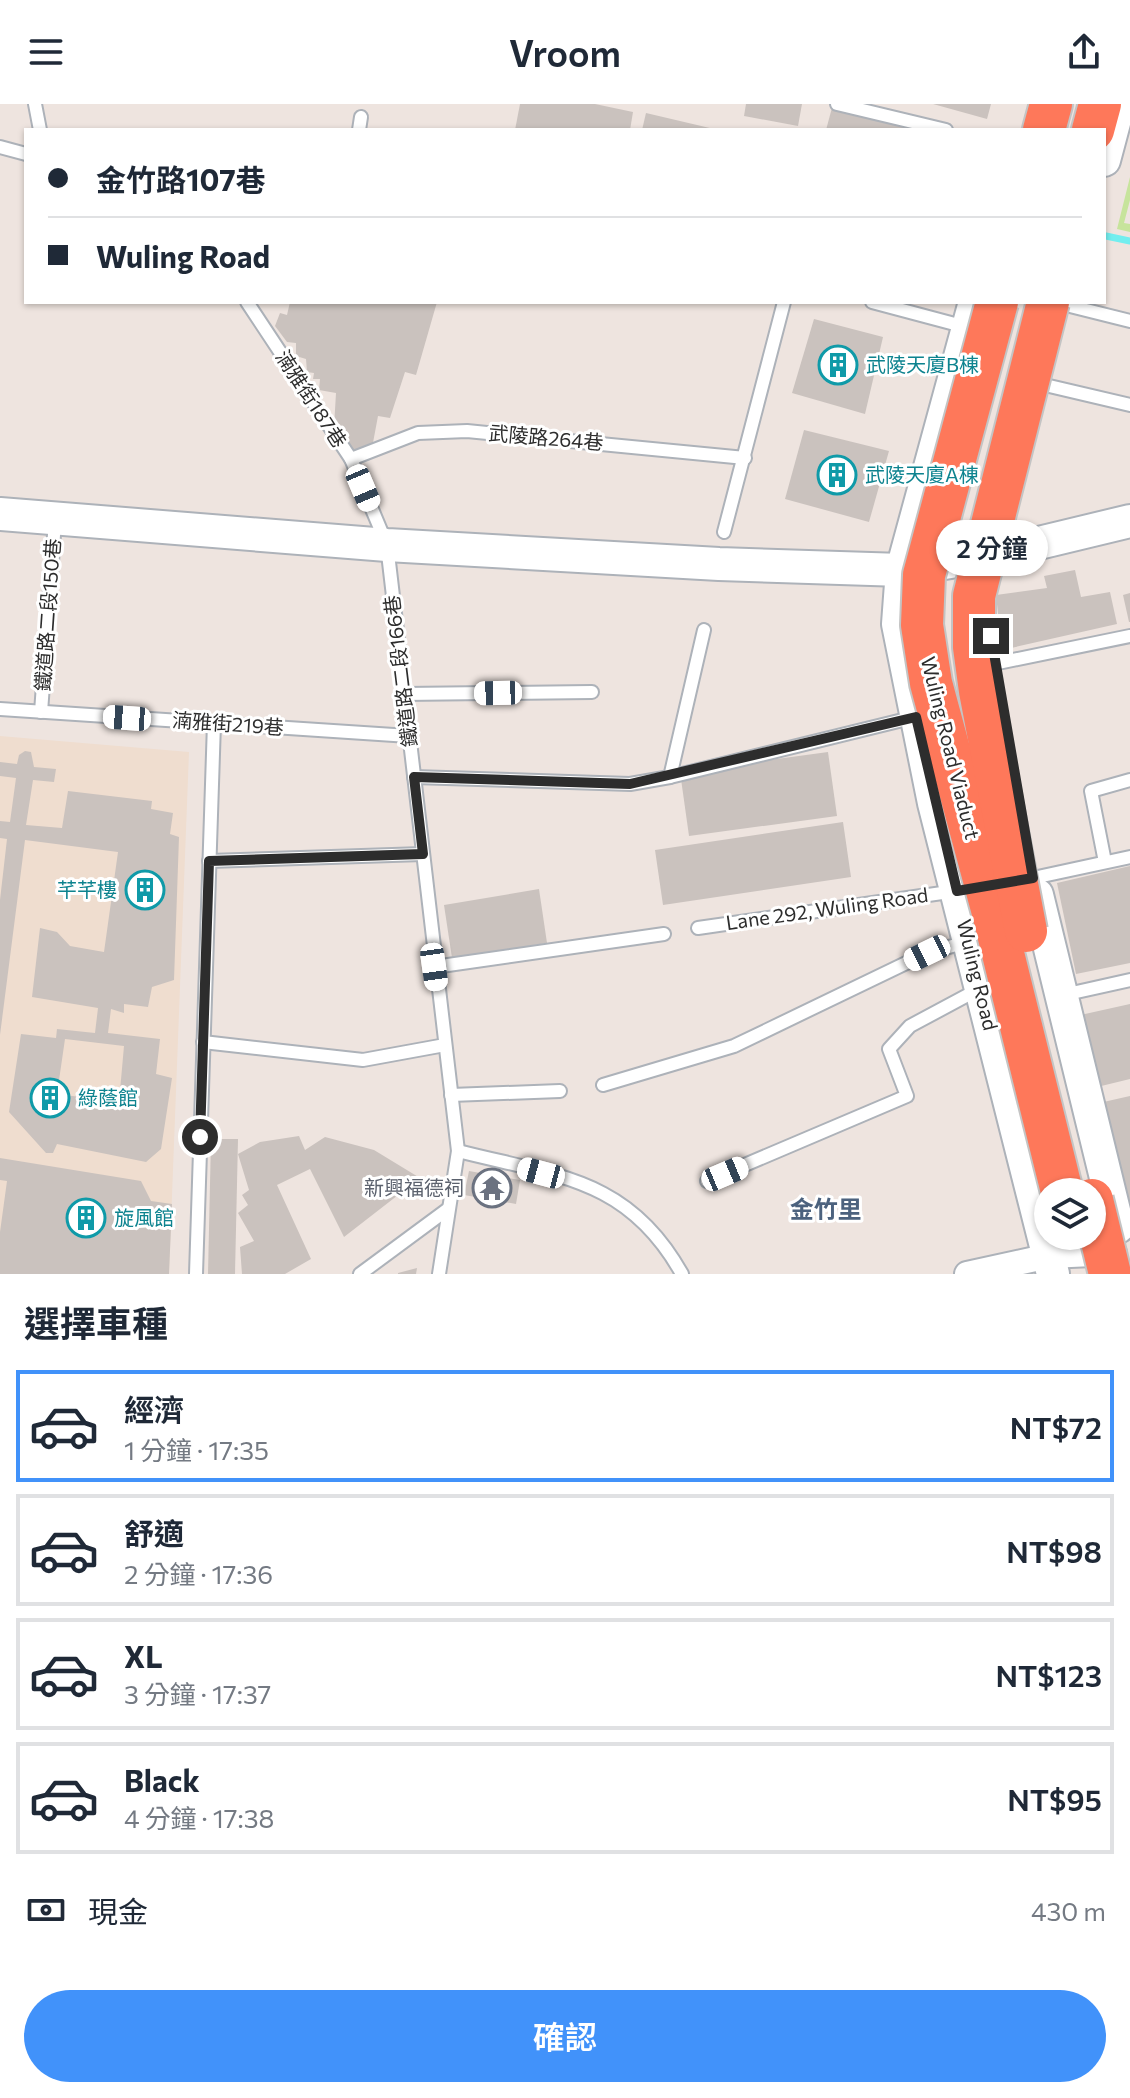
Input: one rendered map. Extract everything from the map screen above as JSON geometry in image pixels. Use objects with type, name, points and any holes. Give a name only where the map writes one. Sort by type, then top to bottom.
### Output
[{"type":"highway","points":[[1045,128],[1051,104]]},
{"type":"highway","points":[[1070,128],[1076,104]]},
{"type":"highway","points":[[1094,128],[1100,104]]},
{"type":"highway","name":"Wuling Road Viaduct","points":[[1059,1178],[994,904],[974,596],[1060,304]]},
{"type":"highway","points":[[994,904],[965,778],[950,684],[947,625],[955,558],[1006,321]]},
{"type":"highway","name":"Wuling Road Viaduct","points":[[1006,321],[924,575],[922,625],[931,683],[994,904],[1085,1178]]},
{"type":"highway","points":[[1106,1227],[1124,1262]]},
{"type":"street","points":[[1024,128],[1030,104]]},
{"type":"street","points":[[1106,153],[1119,104]]},
{"type":"street","name":"Wuling Road","points":[[1057,304],[1006,321],[902,570],[898,624],[916,717],[994,904],[1060,995],[1124,1262]]},
{"type":"street","name":"Wuling Road","points":[[1006,321],[1045,385],[988,607],[993,664],[994,904],[981,989],[1021,1145],[1065,1260]]},
{"type":"street","points":[[0,514],[387,545],[719,564],[902,570],[1130,521]]},
{"type":"street","points":[[1021,1145],[1092,1127]]},
{"type":"street","points":[[967,1274],[1065,1260],[1124,1262]]},
{"type":"lane","points":[[35,104],[40,128]]},
{"type":"lane","points":[[837,104],[938,128]]},
{"type":"lane","points":[[0,147],[24,153]]},
{"type":"lane","name":"湳雅街187巷","points":[[248,304],[351,459],[387,545]]},
{"type":"lane","points":[[724,532],[784,304]]},
{"type":"lane","points":[[886,304],[1006,321]]},
{"type":"lane","points":[[1064,304],[1130,321]]},
{"type":"lane","points":[[1045,385],[1130,405]]},
{"type":"lane","name":"武陵路264巷","points":[[351,459],[418,433],[467,431],[745,458]]},
{"type":"lane","name":"鐵道路二段150巷","points":[[41,712],[55,518]]},
{"type":"lane","name":"鐵道路二段166巷","points":[[387,545],[434,967],[458,1151],[439,1274]]},
{"type":"lane","points":[[670,777],[704,630]]},
{"type":"lane","points":[[993,664],[1130,636]]},
{"type":"lane","points":[[404,694],[592,692]]},
{"type":"lane","name":"湳雅街219巷","points":[[0,709],[409,736]]},
{"type":"lane","points":[[414,777],[630,784],[916,717]]},
{"type":"lane","points":[[196,1274],[214,723]]},
{"type":"lane","points":[[1105,862],[1091,791],[1130,780]]},
{"type":"lane","points":[[209,861],[423,854]]},
{"type":"lane","points":[[603,1085],[734,1046],[927,953],[994,904],[1105,862],[1130,857]]},
{"type":"lane","name":"Lane 292, Wuling Road","points":[[698,928],[994,904]]},
{"type":"lane","points":[[434,967],[664,934]]},
{"type":"lane","points":[[1060,995],[1130,980]]},
{"type":"lane","points":[[707,1181],[907,1096],[889,1049],[910,1026],[981,989]]},
{"type":"lane","points":[[203,1042],[363,1060],[445,1045]]},
{"type":"lane","points":[[451,1095],[560,1091]]},
{"type":"lane","points":[[458,1151],[597,1187],[641,1217],[669,1251],[682,1274]]},
{"type":"lane","points":[[360,1274],[448,1209]]},
{"type":"shaded area","points":[[0,736],[189,752],[169,1274],[0,1274]]},
{"type":"green space","points":[[1130,177],[1130,200],[1124,223],[1130,224],[1130,232],[1117,229]]},
{"type":"building","points":[[520,104],[595,104],[633,112],[630,128],[515,128]]},
{"type":"building","points":[[746,104],[802,104],[798,126],[744,116]]},
{"type":"building","points":[[833,104],[940,128],[827,128]]},
{"type":"building","points":[[933,104],[991,104],[987,119]]},
{"type":"building","points":[[646,113],[710,128],[642,128]]},
{"type":"building","points":[[290,304],[436,304],[416,375],[405,372],[390,418],[378,416],[372,448],[357,454],[334,427],[336,393],[319,390],[320,379],[313,379],[314,373],[307,372],[306,359],[296,356],[296,343],[287,342],[275,326],[280,313],[287,315]]},
{"type":"building","name":"武陵天廈B棟","points":[[814,319],[883,337],[865,414],[792,393]]},
{"type":"building","name":"武陵天廈A棟","points":[[804,430],[889,451],[869,522],[785,499]]},
{"type":"building","points":[[1075,570],[1081,597],[1110,592],[1117,624],[1002,650],[996,595],[1047,588],[1044,576]]},
{"type":"building","points":[[1130,593],[1130,622],[1129,622],[1123,595]]},
{"type":"building","points":[[25,751],[31,752],[34,767],[56,769],[54,782],[33,780],[26,825],[62,828],[68,791],[152,801],[151,809],[173,813],[170,834],[179,837],[174,980],[152,987],[148,1007],[124,1004],[124,1013],[111,1009],[108,1033],[160,1039],[156,1074],[172,1078],[161,1149],[146,1162],[57,1144],[53,1153],[46,1153],[9,1112],[21,1034],[56,1038],[57,1029],[95,1033],[98,1008],[32,997],[40,928],[57,932],[70,946],[104,952],[118,852],[25,840],[0,1035],[0,900],[7,839],[0,838],[0,821],[10,822],[16,778],[0,776],[0,762],[17,764],[19,755]],"holes":[[[65,1039],[124,1046],[119,1102],[57,1094]]]},
{"type":"building","points":[[828,752],[837,816],[689,836],[680,772]]},
{"type":"building","points":[[843,822],[851,877],[663,905],[655,850]]},
{"type":"building","points":[[1130,866],[1130,963],[1076,974],[1057,883]]},
{"type":"building","points":[[539,889],[547,943],[452,958],[444,905]]},
{"type":"building","points":[[1130,1004],[1130,1079],[1093,1088],[1076,1016]]},
{"type":"building","points":[[1130,1096],[1130,1218],[1099,1103]]},
{"type":"building","points":[[299,1136],[305,1150],[325,1137],[374,1150],[420,1178],[344,1237],[310,1169],[277,1185],[311,1259],[285,1274],[242,1274],[240,1247],[254,1241],[238,1213],[248,1205],[242,1195],[249,1190],[238,1154],[260,1142]]},
{"type":"building","points":[[211,1139],[238,1139],[235,1274],[208,1274]]},
{"type":"building","name":"旋風館","points":[[0,1158],[141,1181],[151,1201],[172,1204],[169,1274],[0,1274],[0,1232],[7,1181],[0,1180]]},
{"type":"building","name":"新興福德祠","points":[[469,1171],[520,1180],[516,1204],[464,1195]]},
{"type":"building","points":[[417,1268],[416,1274],[398,1274],[398,1273]]},
{"type":"waterway","points":[[1106,236],[1130,241]]},
{"type":"place","name":"武陵天廈B棟","points":[[838,365]]},
{"type":"place","name":"武陵天廈A棟","points":[[837,475]]},
{"type":"place","name":"芊芊樓","points":[[145,890]]},
{"type":"place","name":"綠蔭館","points":[[50,1098]]},
{"type":"place","name":"新興福德祠","points":[[492,1188]]},
{"type":"place","name":"旋風館","points":[[86,1218]]},
{"type":"district","name":"金竹里","points":[[826,1210]]},
{"type":"route","points":[[200,1137],[209,861],[423,854],[414,777],[630,784],[916,717],[957,891],[1033,878],[993,664],[991,636]]}]
